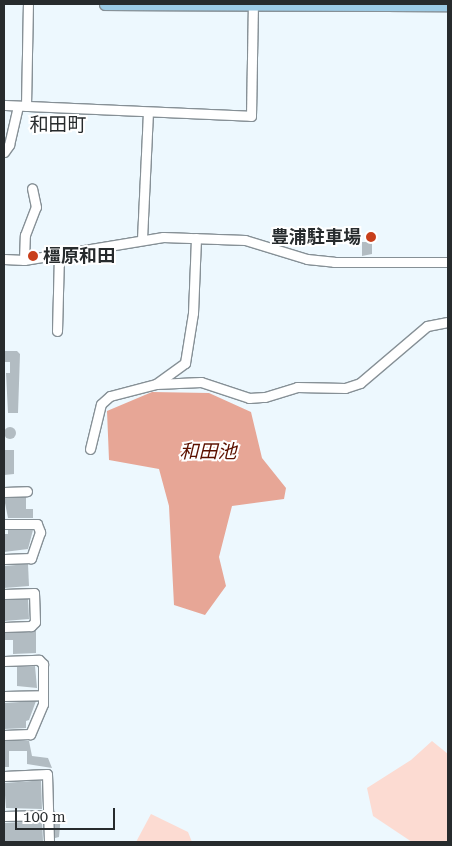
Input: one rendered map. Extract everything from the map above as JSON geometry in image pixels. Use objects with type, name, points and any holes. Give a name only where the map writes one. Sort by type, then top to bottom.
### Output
[{"type":"main road","points":[[105,4],[448,5]]},
{"type":"street","points":[[4,152],[9,145],[22,106],[28,4]]},
{"type":"street","points":[[4,105],[251,116],[253,4]]},
{"type":"street","points":[[142,239],[148,112]]},
{"type":"street","points":[[24,260],[25,235],[36,207],[32,188]]},
{"type":"street","points":[[156,384],[185,363],[193,313],[196,238]]},
{"type":"street","points":[[4,258],[24,260],[142,239],[196,238],[245,240],[307,259],[334,262],[448,262]]},
{"type":"street","points":[[57,331],[59,254]]},
{"type":"street","points":[[90,449],[101,404],[110,396],[156,384],[201,382],[249,398],[266,398],[297,387],[345,388],[360,383],[427,326],[448,322]]},
{"type":"street","points":[[4,492],[27,491]]},
{"type":"street","points":[[4,524],[37,524],[40,532],[31,558],[4,559]]},
{"type":"street","points":[[4,594],[34,593],[36,622],[31,626],[4,627]]},
{"type":"street","points":[[4,661],[39,660],[43,664],[43,704],[30,734],[4,735]]},
{"type":"street","points":[[4,696],[43,696]]},
{"type":"street","points":[[4,776],[47,774],[49,842]]},
{"type":"street","points":[[4,816],[48,815]]},
{"type":"shaded area","points":[[432,741],[448,754],[448,842],[412,842],[373,816],[367,788],[411,760]]},
{"type":"shaded area","points":[[151,814],[188,832],[192,842],[136,842]]},
{"type":"water","name":"和田池","points":[[152,392],[209,393],[251,412],[262,458],[286,488],[284,499],[232,506],[219,557],[226,586],[205,615],[174,605],[169,506],[159,469],[109,460],[107,411]]},
{"type":"building","points":[[362,242],[372,242],[372,254],[362,256]]},
{"type":"building","points":[[4,351],[17,351],[20,354],[18,413],[8,413],[6,373],[10,373],[10,362],[4,362]]},
{"type":"building","points":[[12,427],[15,428],[15,438],[8,439],[5,438],[4,431],[5,428]]},
{"type":"building","points":[[4,450],[14,450],[14,474],[4,475]]},
{"type":"building","points":[[26,497],[26,509],[33,509],[33,518],[8,518],[4,498]]},
{"type":"building","points":[[8,530],[33,530],[28,549],[4,552],[4,534],[8,534]]},
{"type":"building","points":[[28,564],[29,586],[4,588],[4,566]]},
{"type":"building","points":[[28,599],[29,619],[4,621],[4,600]]},
{"type":"building","points":[[36,630],[36,653],[13,654],[13,640],[4,640],[4,633]]},
{"type":"building","points":[[35,666],[37,688],[17,686],[17,667]]},
{"type":"building","points":[[36,701],[29,720],[26,721],[26,728],[4,729],[4,703]]},
{"type":"building","points":[[4,741],[29,741],[32,756],[48,758],[52,768],[27,764],[27,751],[9,751],[9,767],[4,767]]},
{"type":"building","points":[[41,781],[42,809],[6,808],[4,783]]},
{"type":"building","points":[[54,811],[61,815],[59,837],[55,838]]},
{"type":"building","points":[[42,821],[43,841],[4,841],[4,823]]},
{"type":"place","name":"豊浦駐車場","points":[[371,237]]},
{"type":"place","name":"橿原和田","points":[[33,256]]},
{"type":"district","name":"和田町","points":[[58,125]]}]
